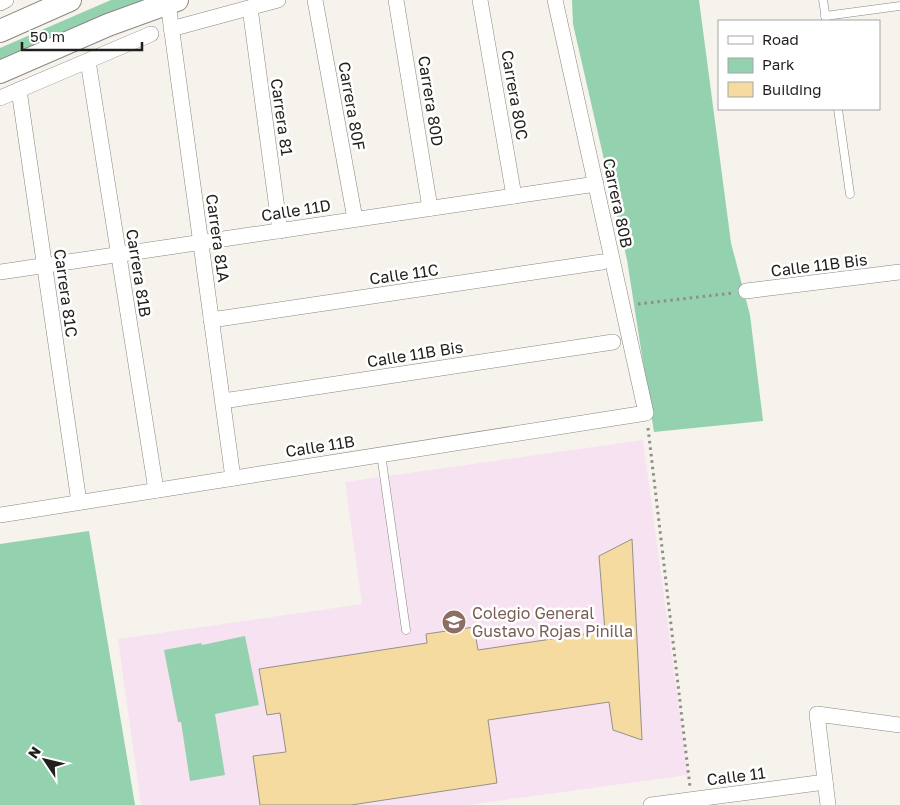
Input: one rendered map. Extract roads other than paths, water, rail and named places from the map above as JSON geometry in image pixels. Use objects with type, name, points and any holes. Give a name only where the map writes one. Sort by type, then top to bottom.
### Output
[{"type":"main road","points":[[0,72],[108,26],[173,2]]},
{"type":"main road","points":[[0,31],[59,3]]},
{"type":"street","points":[[0,3],[6,0]]},
{"type":"street","points":[[171,29],[278,0]]},
{"type":"street","name":"Carrera 80F","points":[[315,0],[355,219]]},
{"type":"street","name":"Carrera 80D","points":[[396,0],[430,208]]},
{"type":"street","name":"Carrera 80C","points":[[480,0],[514,196]]},
{"type":"street","name":"Carrera 80B","points":[[555,0],[646,413]]},
{"type":"street","name":"Carrera 81A","points":[[173,2],[171,29],[233,478]]},
{"type":"street","name":"Carrera 81","points":[[250,8],[280,230]]},
{"type":"street","points":[[0,98],[151,34]]},
{"type":"street","name":"Carrera 81B","points":[[88,61],[156,490]]},
{"type":"street","name":"Carrera 81C","points":[[19,90],[79,502]]},
{"type":"street","name":"Calle 11D","points":[[0,272],[596,184]]},
{"type":"street","name":"Calle 11C","points":[[211,320],[602,262]]},
{"type":"street","name":"Calle 11B Bis","points":[[746,291],[900,272]]},
{"type":"street","name":"Calle 11B Bis","points":[[223,402],[613,342]]},
{"type":"street","name":"Calle 11B","points":[[0,514],[646,413]]},
{"type":"street","points":[[828,805],[816,714],[900,725]]},
{"type":"street","name":"Calle 11","points":[[651,805],[739,799],[825,782]]},
{"type":"lane","points":[[823,0],[826,19],[900,6]]},
{"type":"lane","points":[[838,110],[850,194]]},
{"type":"lane","points":[[381,454],[406,630]]},
{"type":"place","name":"Colegio General Gustavo Rojas Pinilla","points":[[454,622]]}]
